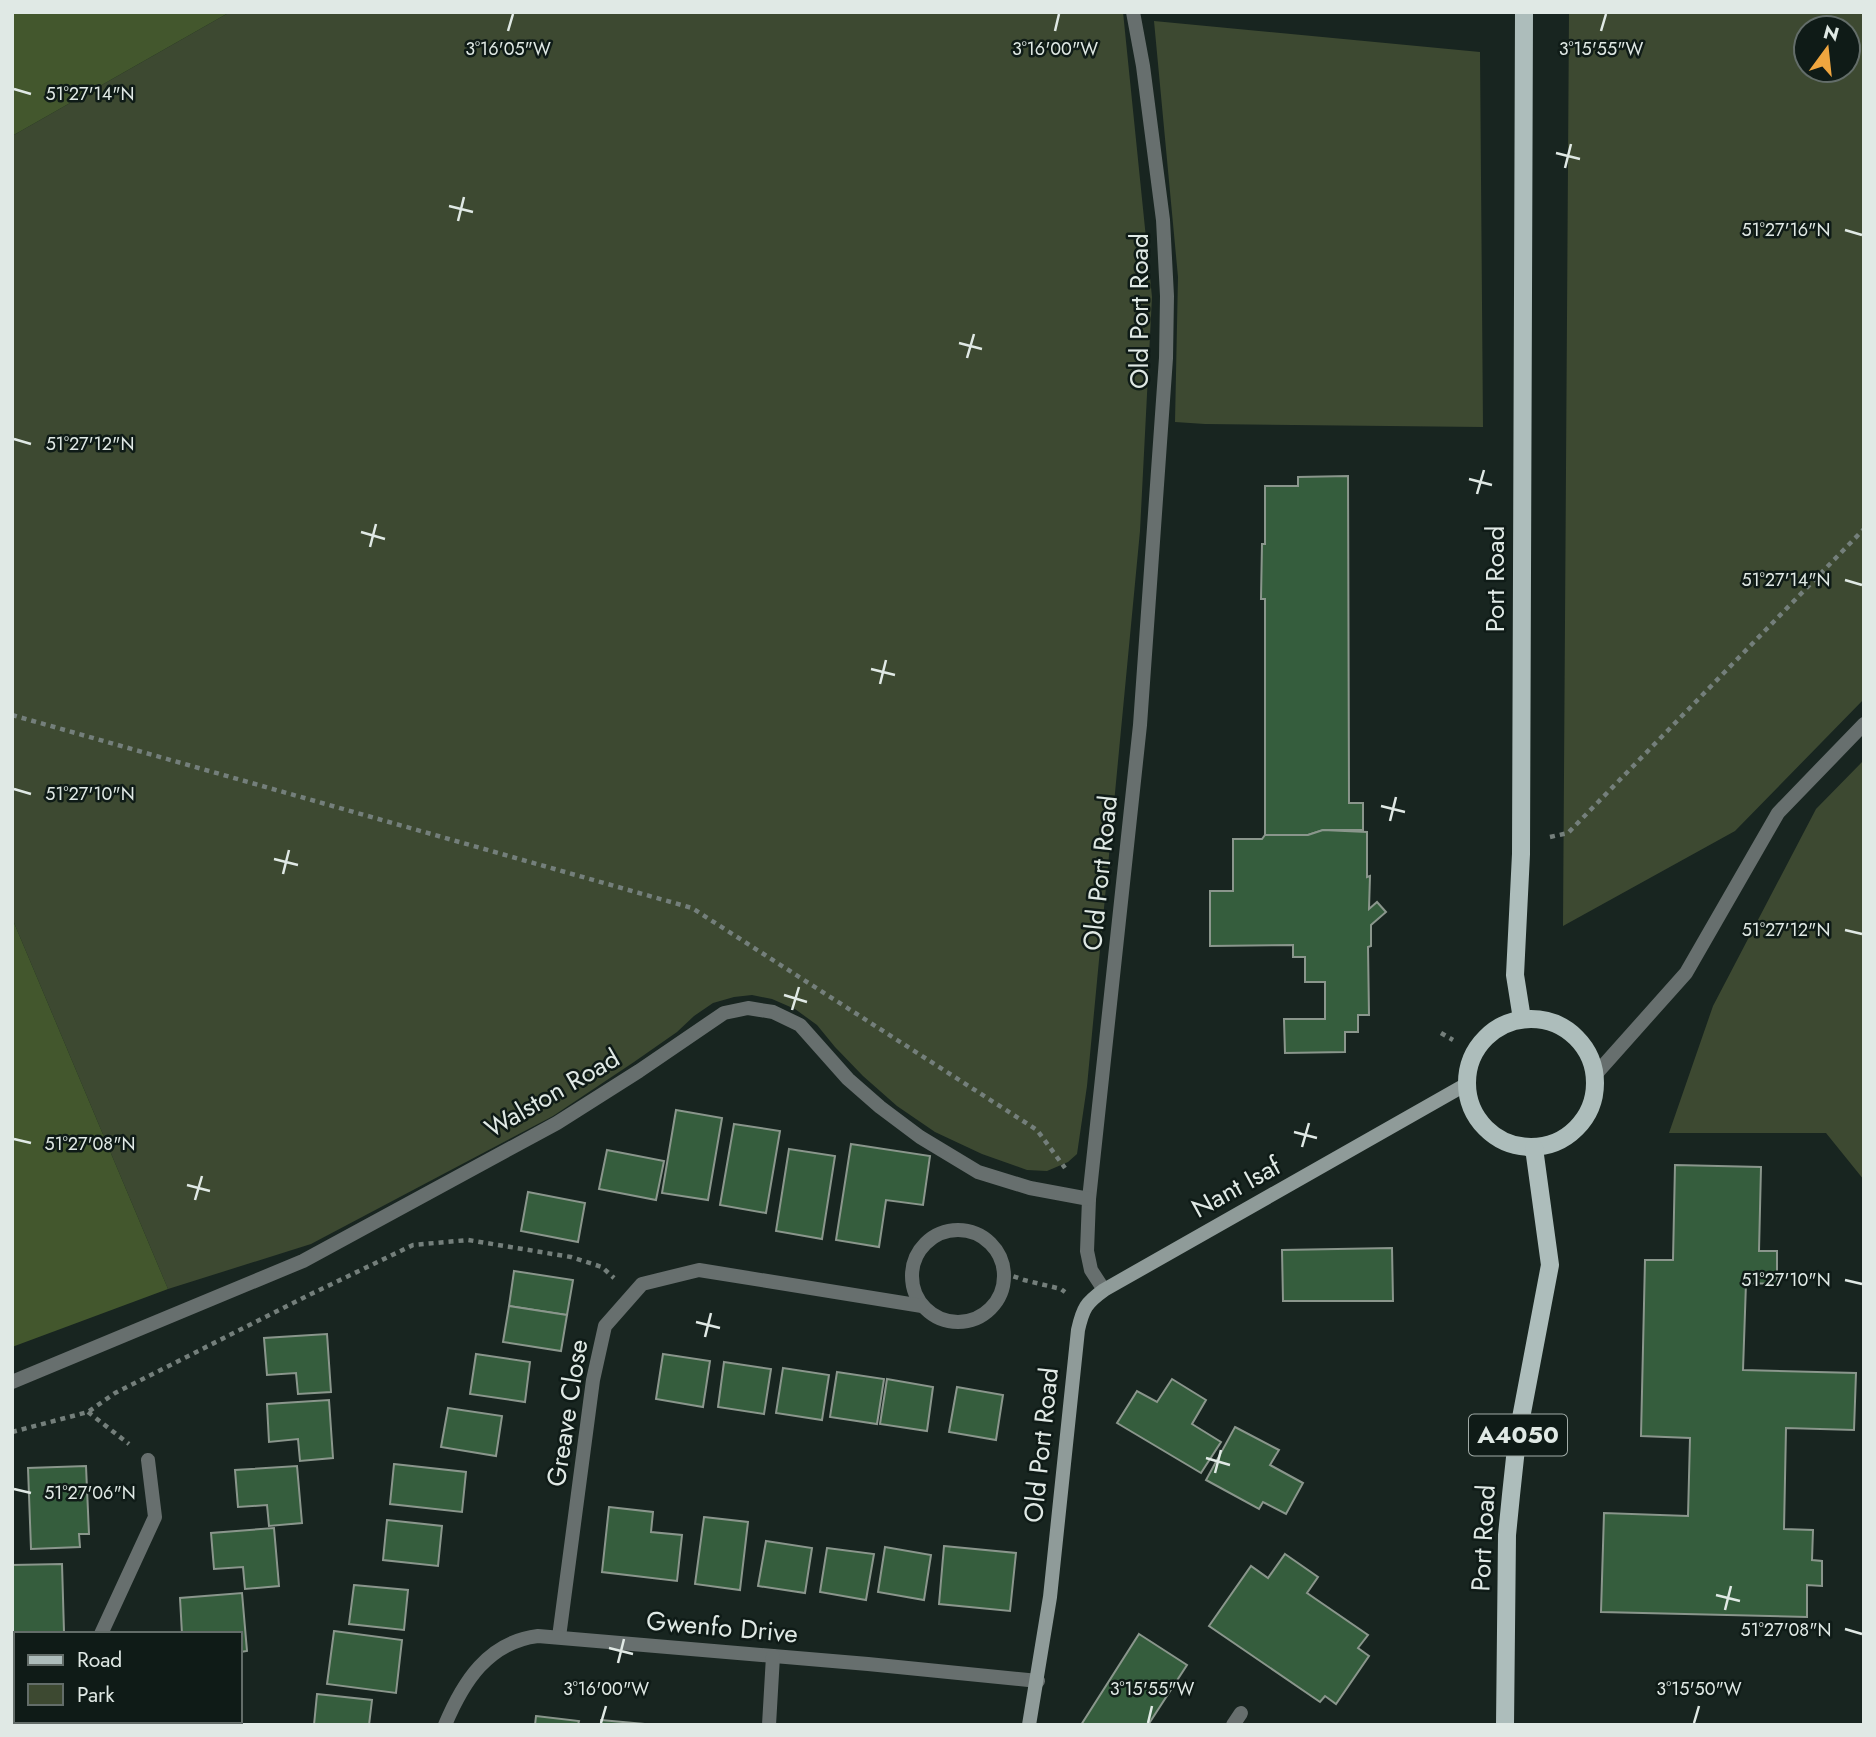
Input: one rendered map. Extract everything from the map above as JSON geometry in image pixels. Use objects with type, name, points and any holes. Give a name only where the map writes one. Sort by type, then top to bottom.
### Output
[{"type":"main road","name":"Port Road","points":[[1522,1019],[1515,975],[1521,854],[1524,12]]},
{"type":"main road","points":[[1522,1019],[1545,1020],[1566,1028],[1582,1044],[1593,1064],[1595,1075],[1594,1098],[1585,1118],[1570,1135],[1550,1145],[1534,1148],[1511,1145],[1491,1134],[1475,1118],[1465,1085],[1469,1063],[1479,1043],[1496,1028],[1522,1019]]},
{"type":"main road","name":"Port Road","points":[[1506,1725],[1507,1535],[1517,1439],[1550,1265],[1534,1148]]},
{"type":"street","name":"Old Port Road","points":[[1029,1725],[1049,1597],[1079,1330],[1083,1309],[1104,1290],[1091,1270],[1087,1251],[1089,1199],[1140,725],[1166,358],[1167,296],[1163,220],[1143,66],[1133,12]]},
{"type":"street","points":[[1595,1075],[1686,973],[1778,813],[1864,724]]},
{"type":"street","name":"Walston Road","points":[[12,1382],[303,1261],[557,1123],[724,1013],[748,1008],[773,1012],[800,1025],[848,1079],[880,1107],[920,1137],[978,1172],[1030,1188],[1089,1199]]},
{"type":"street","name":"Nant Isaf","points":[[1104,1290],[1465,1085]]},
{"type":"street","points":[[922,1306],[915,1293],[912,1278],[914,1262],[921,1247],[948,1230],[964,1230],[979,1235],[992,1245],[1000,1258],[1004,1273]]},
{"type":"street","name":"Greave Close","points":[[559,1637],[593,1380],[606,1326],[642,1284],[699,1270],[922,1306],[946,1321],[961,1322],[987,1312],[1002,1288],[1004,1273]]},
{"type":"street","points":[[103,1632],[155,1517],[148,1460]]},
{"type":"street","name":"Gwenfo Drive","points":[[445,1725],[463,1686],[480,1665],[500,1649],[523,1638],[559,1637],[1038,1681]]},
{"type":"street","points":[[769,1725],[773,1656]]},
{"type":"path","points":[[1550,836],[1568,832],[1864,529]]},
{"type":"path","points":[[12,715],[692,908],[1037,1130],[1089,1199]]},
{"type":"path","points":[[1441,1033],[1453,1040]]},
{"type":"path","points":[[12,1432],[88,1412],[115,1393],[413,1245],[468,1240],[571,1257],[602,1267],[632,1296]]},
{"type":"path","points":[[1004,1273],[1061,1289]]},
{"type":"path","points":[[88,1412],[148,1460]]},
{"type":"green space","points":[[12,12],[230,12],[12,136]]},
{"type":"green space","points":[[230,12],[1123,12],[1152,297],[1140,531],[1087,1086],[1077,1154],[1068,1162],[1047,1171],[1027,1170],[982,1154],[935,1132],[897,1106],[863,1076],[817,1025],[795,1009],[772,999],[752,995],[734,997],[713,1003],[677,1032],[553,1116],[311,1244],[168,1289],[12,918],[12,136]]},
{"type":"green space","points":[[1569,12],[1864,12],[1864,699],[1735,831],[1563,926]]},
{"type":"green space","points":[[1154,21],[1480,52],[1483,427],[1175,422],[1178,277]]},
{"type":"green space","points":[[1864,760],[1864,1180],[1826,1133],[1669,1133],[1713,1006],[1816,809]]},
{"type":"green space","points":[[12,918],[168,1289],[12,1347]]},
{"type":"building","points":[[1348,476],[1349,803],[1363,803],[1363,830],[1323,830],[1308,835],[1265,835],[1265,599],[1261,599],[1265,486],[1298,486],[1298,477]]},
{"type":"building","points":[[1323,830],[1367,832],[1369,909],[1377,902],[1386,912],[1371,925],[1371,946],[1368,947],[1369,1015],[1358,1015],[1358,1032],[1345,1032],[1345,1052],[1285,1053],[1284,1019],[1325,1019],[1325,982],[1305,982],[1305,957],[1293,957],[1293,945],[1210,946],[1210,891],[1233,891],[1233,839],[1262,839],[1265,835],[1308,835]]},
{"type":"building","points":[[676,1110],[722,1118],[708,1200],[662,1193]]},
{"type":"building","points":[[734,1124],[780,1131],[766,1213],[720,1205]]},
{"type":"building","points":[[851,1144],[930,1156],[923,1205],[886,1200],[879,1247],[836,1240]]},
{"type":"building","points":[[789,1149],[835,1156],[822,1239],[776,1231]]},
{"type":"building","points":[[607,1150],[664,1161],[656,1200],[599,1189]]},
{"type":"building","points":[[1675,1165],[1761,1167],[1759,1251],[1777,1251],[1777,1284],[1746,1283],[1743,1370],[1856,1373],[1854,1430],[1786,1428],[1784,1529],[1813,1530],[1812,1560],[1822,1561],[1822,1586],[1807,1585],[1807,1617],[1601,1612],[1604,1513],[1688,1516],[1690,1438],[1641,1436],[1645,1260],[1673,1260]]},
{"type":"building","points":[[528,1192],[585,1203],[578,1242],[521,1231]]},
{"type":"building","points":[[1392,1248],[1393,1301],[1283,1301],[1282,1250]]},
{"type":"building","points":[[514,1271],[573,1280],[567,1315],[509,1306]]},
{"type":"building","points":[[509,1306],[567,1315],[561,1351],[503,1342]]},
{"type":"building","points":[[327,1334],[331,1392],[298,1394],[296,1373],[267,1375],[264,1338]]},
{"type":"building","points":[[476,1354],[530,1362],[525,1402],[470,1394]]},
{"type":"building","points":[[663,1354],[710,1361],[703,1407],[656,1399]]},
{"type":"building","points":[[724,1362],[771,1369],[764,1414],[718,1407]]},
{"type":"building","points":[[783,1368],[829,1375],[822,1420],[776,1413]]},
{"type":"building","points":[[837,1372],[884,1379],[877,1424],[830,1417]]},
{"type":"building","points":[[887,1379],[933,1387],[927,1431],[880,1424]]},
{"type":"building","points":[[1172,1379],[1206,1400],[1192,1424],[1221,1442],[1201,1473],[1117,1423],[1137,1391],[1157,1402]]},
{"type":"building","points":[[957,1387],[1003,1395],[996,1440],[949,1432]]},
{"type":"building","points":[[329,1400],[333,1458],[300,1461],[298,1439],[269,1442],[267,1404]]},
{"type":"building","points":[[448,1408],[502,1416],[496,1456],[441,1447]]},
{"type":"building","points":[[1235,1427],[1279,1450],[1270,1465],[1303,1483],[1286,1514],[1263,1502],[1259,1509],[1206,1480]]},
{"type":"building","points":[[394,1464],[466,1472],[462,1512],[390,1504]]},
{"type":"building","points":[[86,1466],[89,1534],[79,1534],[80,1547],[31,1549],[28,1468]]},
{"type":"building","points":[[297,1466],[302,1523],[269,1526],[267,1505],[238,1507],[235,1470]]},
{"type":"building","points":[[609,1507],[653,1512],[651,1532],[682,1535],[677,1581],[602,1572]]},
{"type":"building","points":[[704,1517],[748,1522],[740,1590],[695,1584]]},
{"type":"building","points":[[387,1520],[442,1526],[438,1566],[383,1560]]},
{"type":"building","points":[[274,1528],[279,1586],[245,1589],[243,1567],[214,1569],[211,1533]]},
{"type":"building","points":[[766,1541],[812,1548],[805,1593],[758,1586]]},
{"type":"building","points":[[944,1546],[1016,1553],[1010,1611],[939,1604]]},
{"type":"building","points":[[885,1547],[931,1555],[924,1600],[878,1592]]},
{"type":"building","points":[[827,1548],[874,1554],[866,1600],[820,1592]]},
{"type":"building","points":[[1285,1554],[1318,1577],[1307,1593],[1368,1635],[1358,1648],[1369,1656],[1336,1704],[1325,1696],[1320,1702],[1209,1626],[1251,1566],[1268,1578]]},
{"type":"building","points":[[62,1564],[64,1632],[14,1632],[12,1647],[12,1565]]},
{"type":"building","points":[[354,1585],[408,1590],[404,1630],[349,1624]]},
{"type":"building","points":[[242,1593],[247,1651],[242,1652],[242,1632],[182,1632],[180,1598]]},
{"type":"building","points":[[334,1631],[402,1640],[396,1693],[327,1684]]},
{"type":"building","points":[[1139,1634],[1187,1665],[1148,1725],[1081,1725]]},
{"type":"building","points":[[14,1661],[14,1723],[21,1725],[12,1725]]},
{"type":"building","points":[[317,1694],[372,1700],[369,1725],[314,1725]]},
{"type":"building","points":[[536,1716],[579,1721],[578,1725],[535,1725]]},
{"type":"building","points":[[601,1720],[644,1724],[644,1725],[601,1725]]}]
